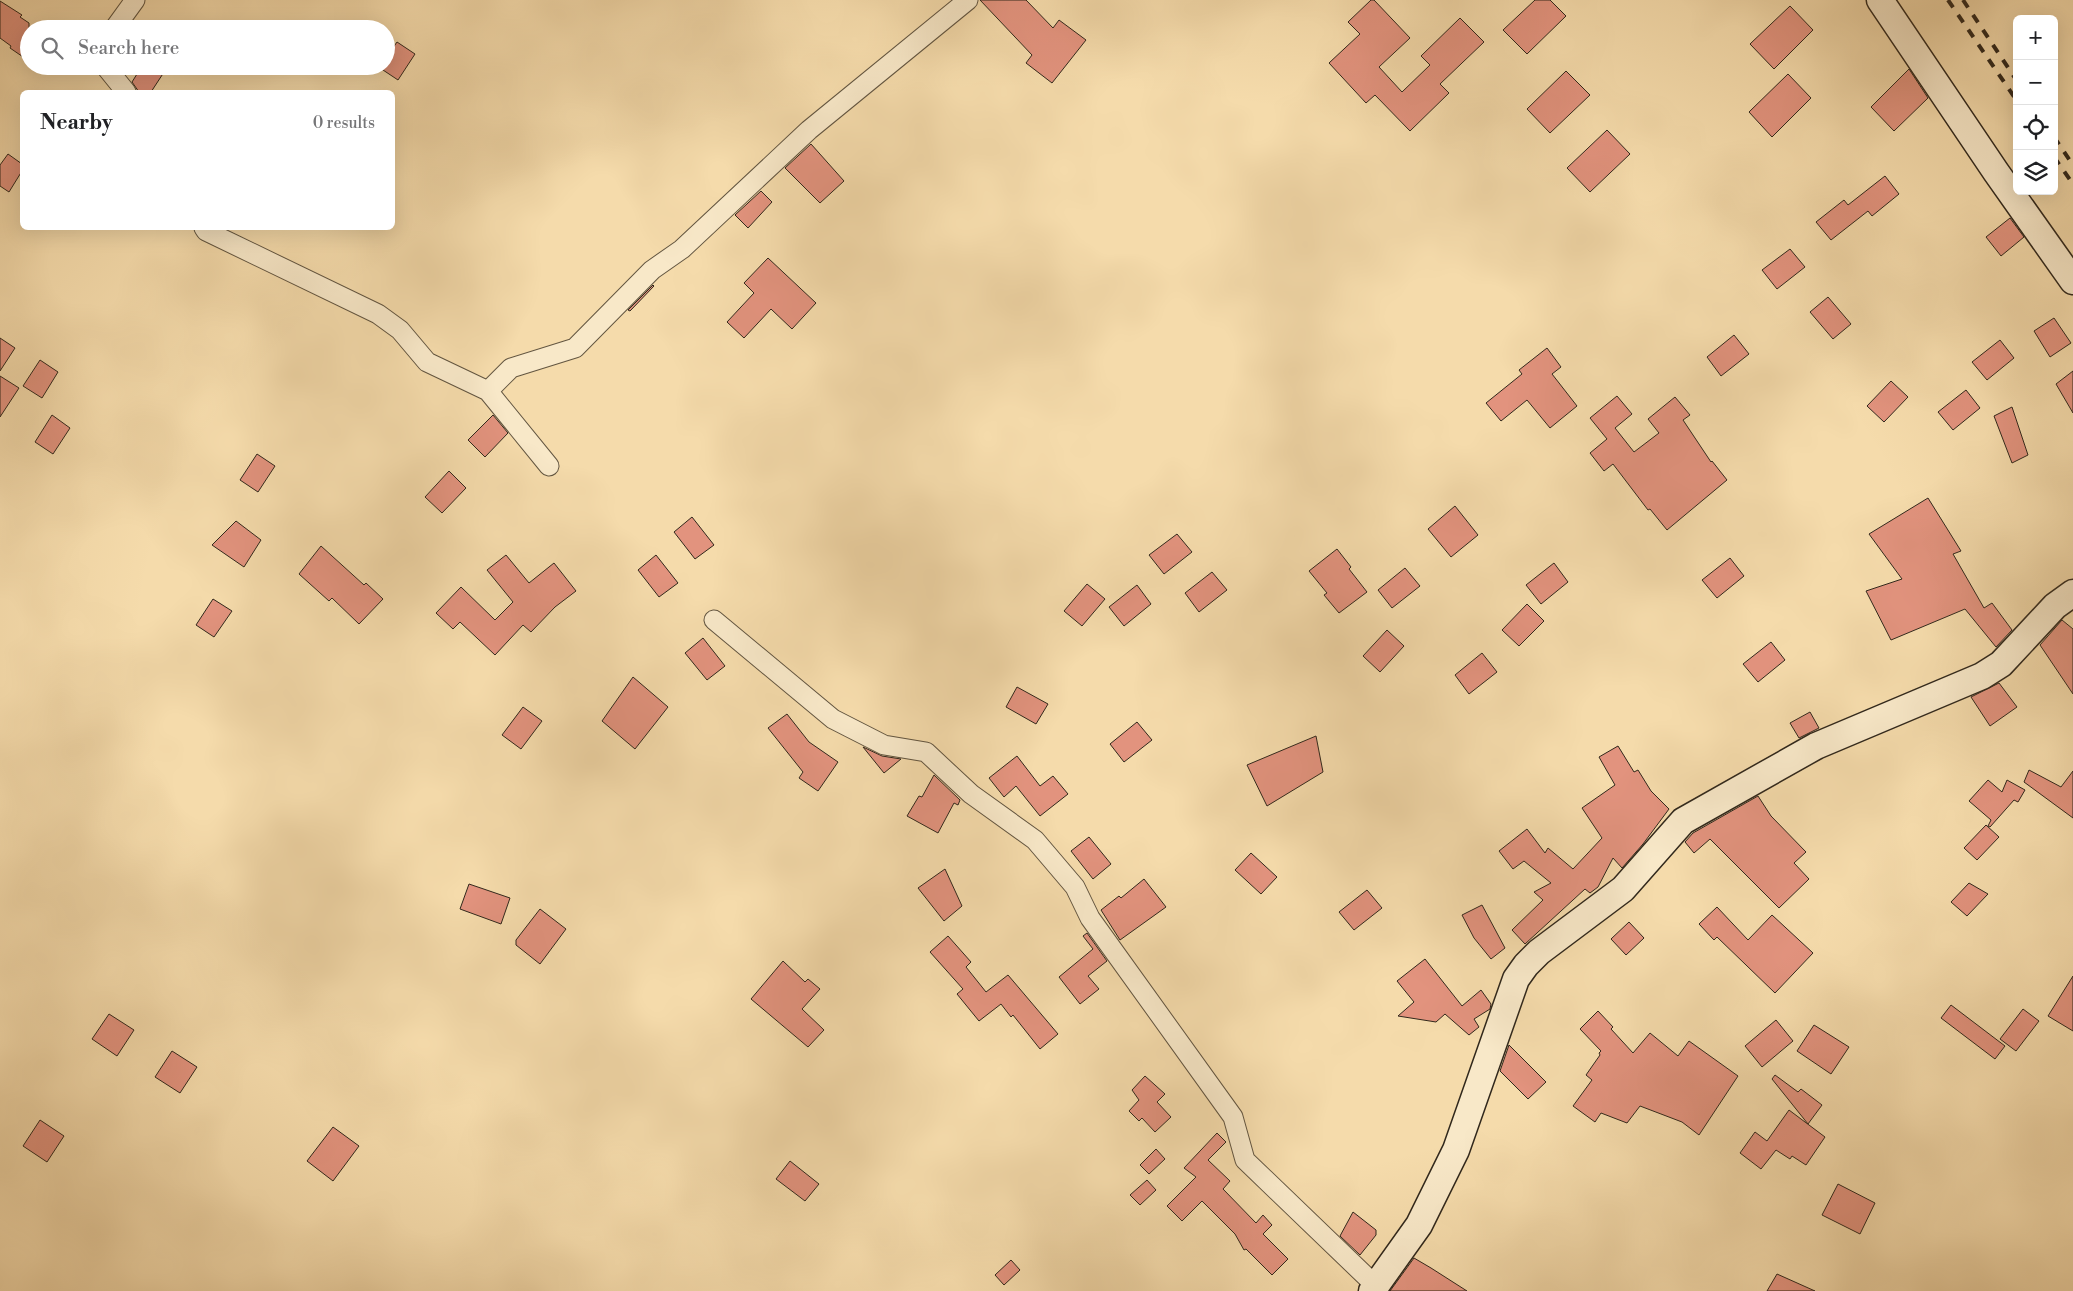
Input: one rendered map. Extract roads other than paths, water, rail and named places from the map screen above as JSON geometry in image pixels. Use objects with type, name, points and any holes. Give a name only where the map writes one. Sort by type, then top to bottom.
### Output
[{"type":"street","points":[[121,20],[135,0]]},
{"type":"street","points":[[488,391],[511,368],[575,348],[652,270],[682,249],[809,130],[968,0]]},
{"type":"street","points":[[1880,0],[1996,172],[2073,281]]},
{"type":"street","points":[[112,75],[124,90]]},
{"type":"street","points":[[205,230],[378,314],[400,330],[427,362],[488,391],[549,466]]},
{"type":"street","points":[[714,620],[833,719],[884,745],[926,752],[971,794],[1035,840],[1075,887],[1090,918],[1233,1117],[1245,1160],[1374,1288],[1419,1225],[1456,1150],[1516,978],[1539,952],[1623,889],[1683,821],[1816,746],[1982,676],[2002,664],[2055,606],[2073,593]]},
{"type":"railway","points":[[1948,0],[2013,95]]},
{"type":"railway","points":[[1963,0],[2013,75]]},
{"type":"railway","points":[[2058,143],[2073,165]]},
{"type":"railway","points":[[2058,163],[2073,184]]}]
